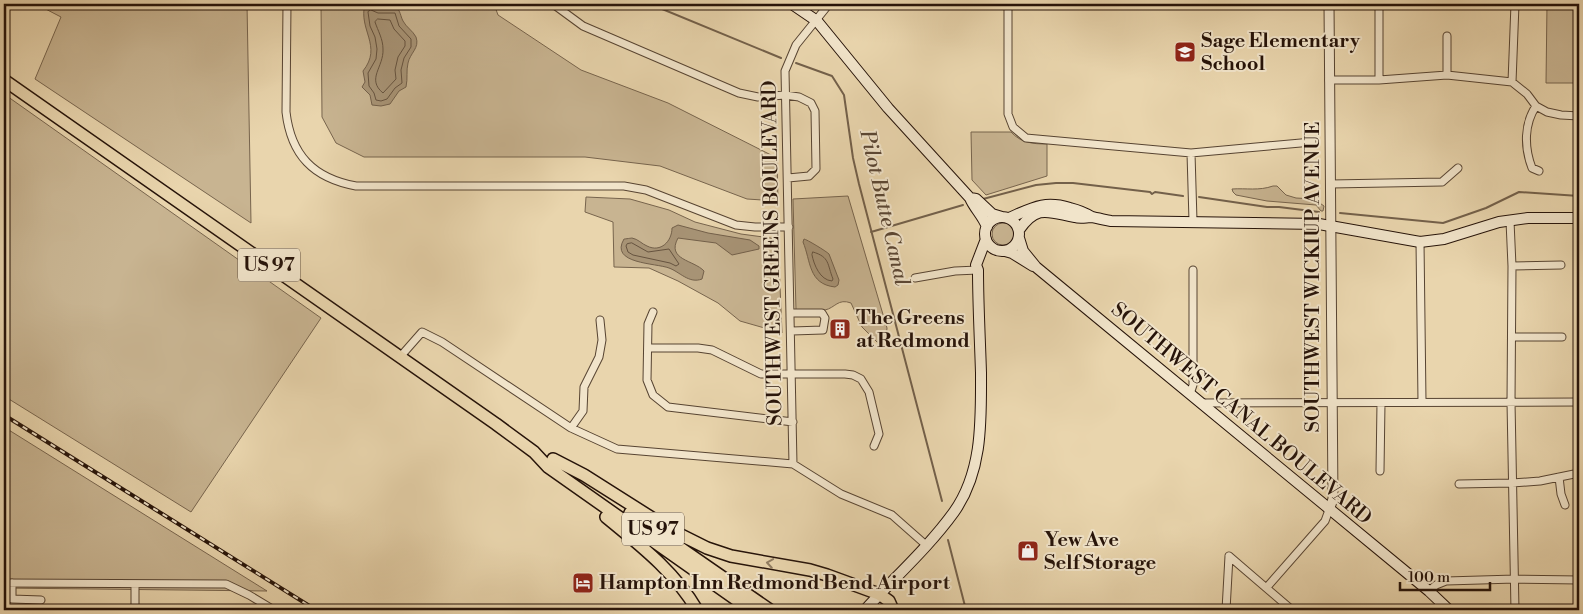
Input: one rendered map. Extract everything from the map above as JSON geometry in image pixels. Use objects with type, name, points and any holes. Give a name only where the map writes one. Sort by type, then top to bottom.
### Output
[{"type":"highway","name":"US 97","points":[[4,80],[534,452],[553,460],[770,610]]},
{"type":"highway","name":"US 97","points":[[534,452],[548,468],[751,610]]},
{"type":"highway","points":[[553,460],[584,475],[671,530],[707,548],[731,556],[810,570],[880,594],[889,601],[893,610]]},
{"type":"highway","points":[[574,486],[593,506],[643,547],[670,573],[697,610]]},
{"type":"main road","points":[[792,4],[816,21],[882,101],[970,198],[974,208],[987,227],[986,239],[976,265],[978,270],[982,423],[978,454],[969,484],[955,511],[926,545],[864,610]]},
{"type":"main road","points":[[970,198],[976,199],[992,214],[1006,217],[1015,223],[1019,234]]},
{"type":"main road","points":[[987,227],[992,221],[1047,204],[1058,204],[1083,211],[1092,217]]},
{"type":"main road","points":[[978,270],[986,257],[991,253],[1014,247],[1027,219],[1034,214],[1044,211],[1055,211],[1078,218],[1092,217],[1111,221],[1319,224],[1420,242],[1444,238],[1499,222],[1528,218],[1579,218]]},
{"type":"main road","name":"SOUTHWEST CANAL BOULEVARD","points":[[1019,234],[1023,251],[1036,267],[1449,610]]},
{"type":"main road","points":[[986,239],[991,247],[1012,253],[1026,263],[1036,267]]},
{"type":"street","points":[[287,4],[286,112],[288,125],[291,137],[302,157],[310,166],[330,179],[356,186],[624,186],[646,190],[736,224],[755,227],[789,227]]},
{"type":"street","points":[[553,4],[584,26],[739,93],[758,97],[785,95],[804,98],[811,103],[815,111],[816,169],[809,176],[788,178]]},
{"type":"street","name":"SOUTHWEST GREENS BOULEVARD","points":[[794,464],[786,71],[796,45],[828,4]]},
{"type":"street","points":[[1008,4],[1008,114],[1013,127],[1026,138],[1191,153],[1312,142]]},
{"type":"street","name":"SOUTHWEST WICKIUP AVENUE","points":[[1267,587],[1325,521],[1333,499],[1329,4]]},
{"type":"street","points":[[1380,4],[1380,80]]},
{"type":"street","points":[[1512,82],[1515,4]]},
{"type":"street","points":[[1447,36],[1447,75]]},
{"type":"street","points":[[1329,80],[1380,80],[1447,75],[1512,82],[1527,94],[1536,106],[1547,112],[1579,116]]},
{"type":"street","points":[[1536,106],[1527,126],[1527,142],[1528,156],[1532,168],[1539,171]]},
{"type":"street","points":[[1191,153],[1193,221]]},
{"type":"street","points":[[1331,184],[1442,182],[1458,168]]},
{"type":"street","points":[[1510,221],[1515,610]]},
{"type":"street","points":[[1420,242],[1422,401]]},
{"type":"street","points":[[1512,266],[1561,265]]},
{"type":"street","points":[[915,278],[955,270],[978,270]]},
{"type":"street","points":[[1190,394],[1193,385],[1193,270]]},
{"type":"street","points":[[653,312],[648,324],[647,380],[653,396],[668,407],[793,422]]},
{"type":"street","points":[[792,313],[822,313],[825,318],[823,330],[792,331]]},
{"type":"street","points":[[571,428],[583,411],[584,387],[599,357],[602,340],[600,320]]},
{"type":"street","points":[[400,357],[422,332],[442,342],[571,428],[617,449],[794,464],[841,494],[892,515],[926,545]]},
{"type":"street","points":[[1512,337],[1562,337]]},
{"type":"street","points":[[648,348],[698,348],[712,350],[761,374],[850,374],[861,379],[869,392],[879,434],[874,446]]},
{"type":"street","points":[[1199,403],[1579,402]]},
{"type":"street","points":[[1380,471],[1381,403]]},
{"type":"street","points":[[1459,484],[1512,483],[1560,477],[1579,472]]},
{"type":"street","points":[[1560,477],[1561,494],[1565,505]]},
{"type":"street","points":[[1226,610],[1229,556],[1292,610]]},
{"type":"street","points":[[1429,592],[1436,585],[1446,581],[1579,580]]},
{"type":"street","points":[[4,583],[226,584],[274,610]]},
{"type":"street","points":[[12,583],[12,599],[41,600]]},
{"type":"street","points":[[135,584],[135,610]]},
{"type":"shaded area","points":[[36,4],[247,4],[251,223],[35,79],[61,17]]},
{"type":"shaded area","points":[[321,4],[494,4],[498,15],[581,70],[668,103],[777,158],[778,201],[747,199],[660,166],[585,157],[364,157],[336,143],[322,117]]},
{"type":"shaded area","points":[[1547,4],[1579,4],[1579,83],[1546,83]]},
{"type":"shaded area","points":[[4,94],[321,318],[191,512],[4,396]]},
{"type":"shaded area","points":[[971,132],[1011,132],[1019,139],[1028,142],[1047,144],[1047,176],[986,195],[972,180]]},
{"type":"shaded area","points":[[1277,186],[1286,195],[1296,198],[1314,199],[1324,206],[1323,211],[1316,205],[1267,201],[1236,195],[1232,189],[1258,189]]},
{"type":"shaded area","name":"The Greens at Redmond","points":[[848,196],[887,328],[886,338],[883,343],[877,342],[862,327],[851,303],[840,302],[822,311],[796,310],[793,199]]},
{"type":"shaded area","points":[[586,197],[630,199],[669,210],[695,222],[741,234],[778,239],[782,333],[740,321],[718,303],[678,281],[649,268],[614,267],[613,222],[585,212]]},
{"type":"shaded area","points":[[1003,223],[1011,226],[1014,234],[1011,242],[1003,245],[995,242],[992,234],[995,226]]},
{"type":"shaded area","points":[[4,427],[267,591],[4,588]]},
{"type":"water","points":[[365,4],[372,4],[379,8],[396,7],[404,23],[415,35],[417,41],[408,63],[406,87],[399,91],[390,104],[381,106],[372,105],[370,95],[362,87],[365,82],[363,71],[369,62],[371,54],[365,22]]},
{"type":"water","points":[[678,225],[708,233],[750,240],[759,246],[759,249],[732,255],[716,243],[678,238],[675,245],[678,255],[704,271],[702,279],[697,280],[689,279],[669,268],[636,261],[628,258],[623,253],[621,247],[624,239],[632,238],[652,248],[661,247],[668,241],[672,228]]},
{"type":"water","points":[[804,239],[829,254],[839,280],[838,285],[835,287],[826,285],[815,276],[803,242]]},
{"type":"waterway","name":"Pilot Butte Canal","points":[[650,4],[781,58]]},
{"type":"waterway","name":"Pilot Butte Canal","points":[[796,63],[832,76],[844,95],[853,158],[859,184],[942,501]]},
{"type":"waterway","points":[[983,199],[1036,185],[1056,183],[1073,183],[1150,192],[1152,194],[1155,192],[1183,196]]},
{"type":"waterway","points":[[1340,213],[1443,223],[1486,208],[1519,192],[1579,196]]},
{"type":"waterway","points":[[1199,197],[1319,212]]},
{"type":"waterway","points":[[871,232],[963,205]]},
{"type":"waterway","name":"Pilot Butte Canal","points":[[948,540],[966,610]]},
{"type":"railway","points":[[4,415],[316,610]]},
{"type":"place","name":"Sage Elementary School","points":[[1185,52]]},
{"type":"place","name":"The Greens at Redmond","points":[[840,329]]},
{"type":"place","name":"Yew Ave Self Storage","points":[[1028,551]]},
{"type":"place","name":"Hampton Inn Redmond Bend Airport","points":[[583,583]]}]
